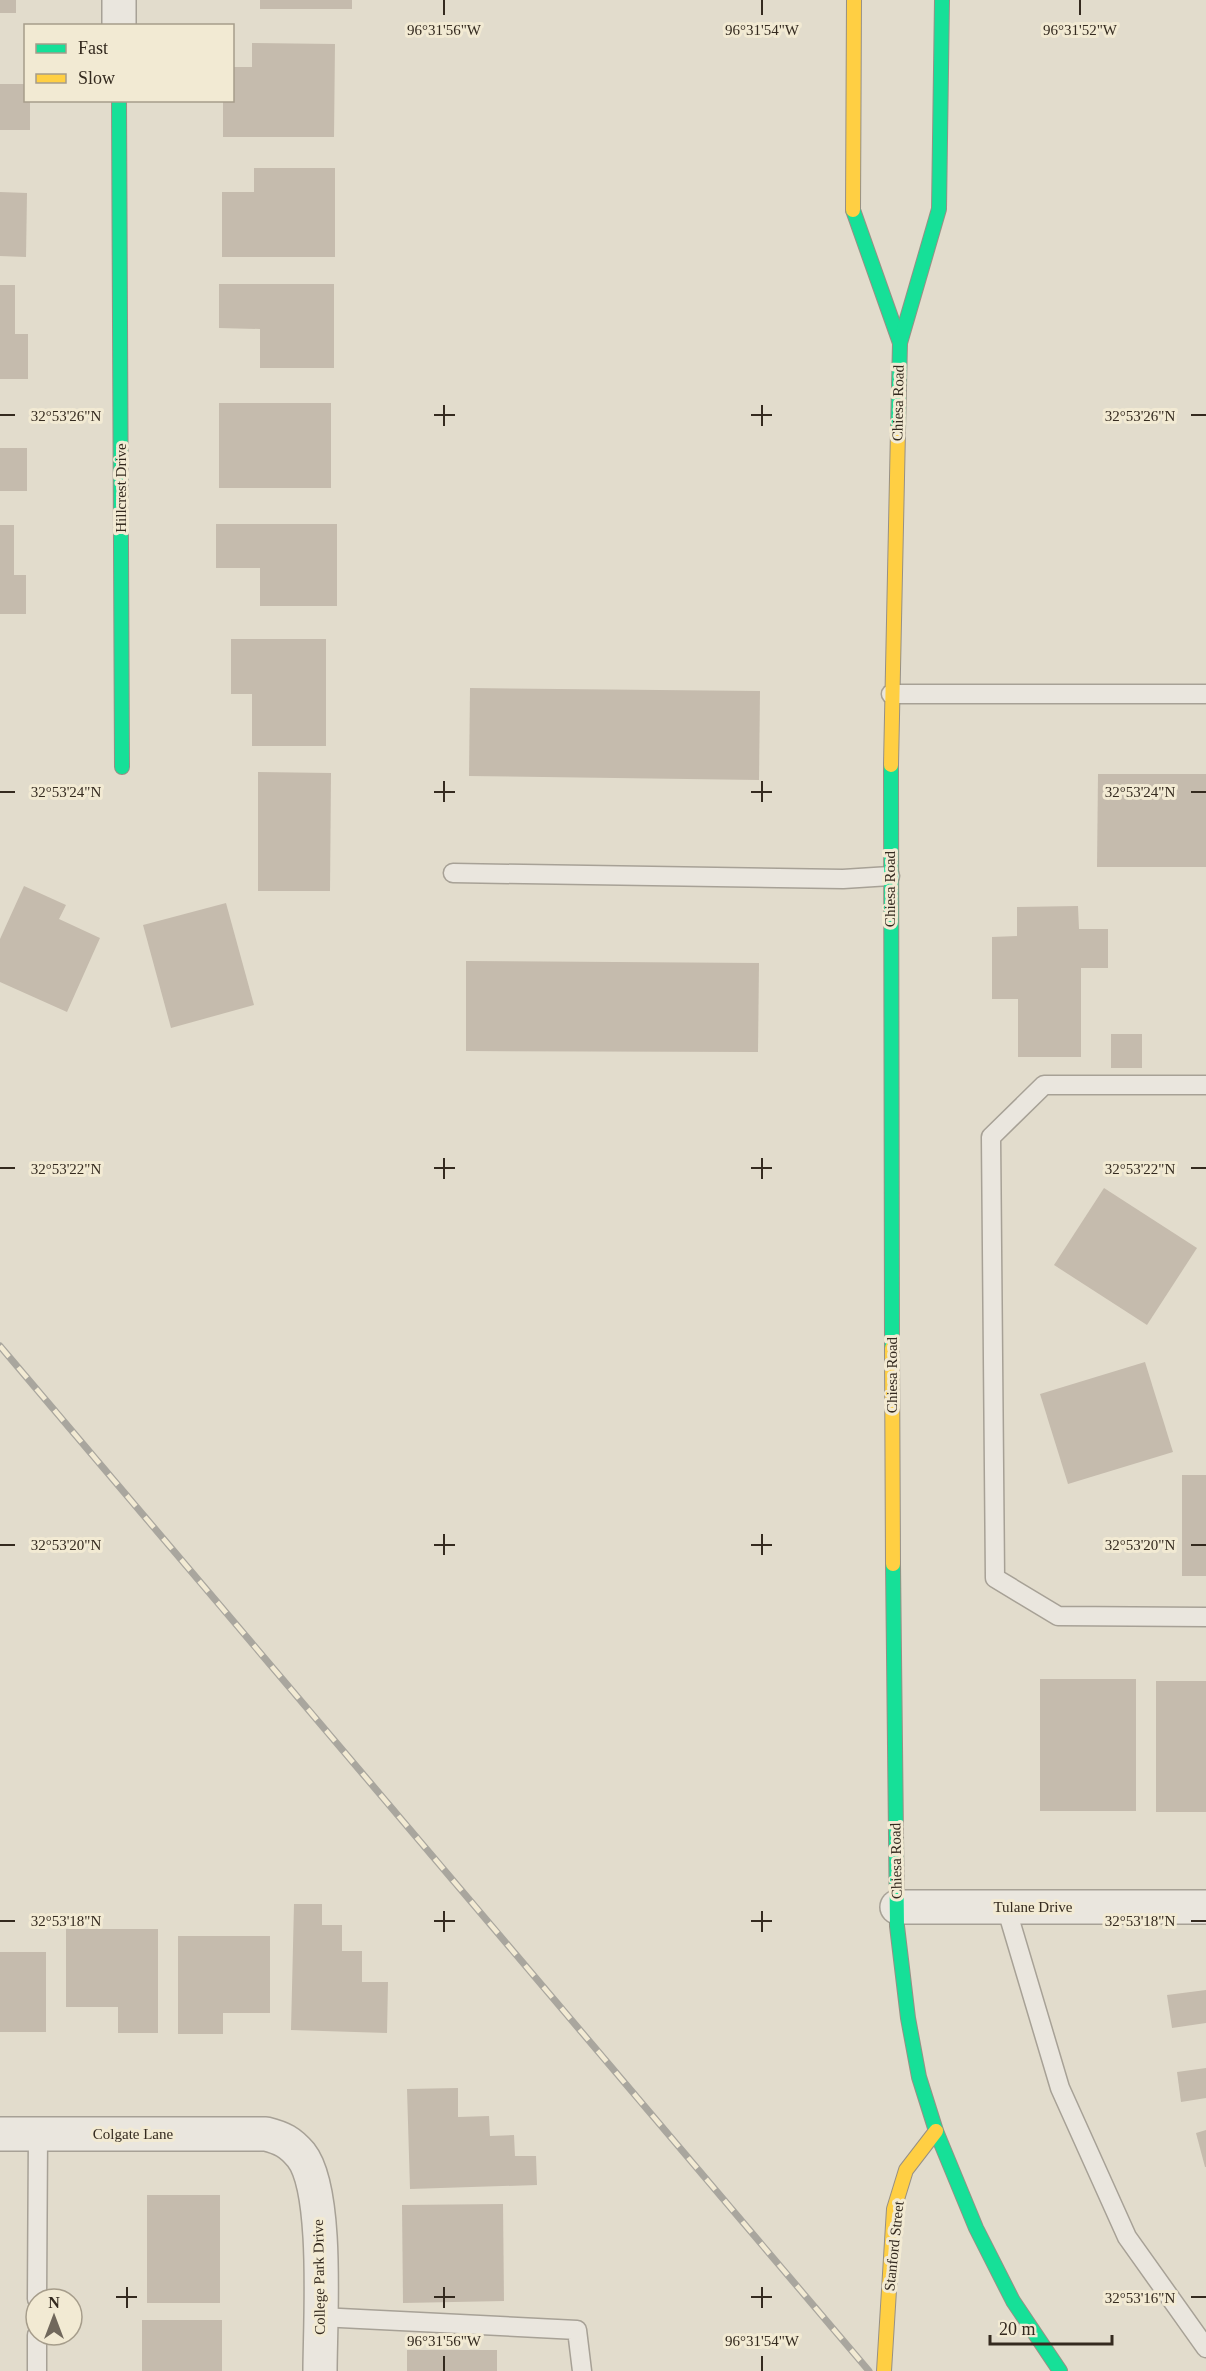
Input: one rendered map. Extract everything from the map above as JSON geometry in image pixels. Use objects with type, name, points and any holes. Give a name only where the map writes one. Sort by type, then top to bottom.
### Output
[{"type":"main road","name":"Chiesa Road","points":[[854,0],[853,213],[900,343]]},
{"type":"main road","name":"Chiesa Road","points":[[942,0],[939,208],[900,343],[891,694],[892,1510],[897,1926],[908,2018],[919,2077],[936,2131],[976,2228],[1013,2301],[1060,2371]]},
{"type":"main road","name":"Hillcrest Drive","points":[[119,102],[122,767]]},
{"type":"main road","name":"Stanford Street","points":[[884,2371],[894,2209],[906,2170],[936,2131]]},
{"type":"street","points":[[119,0],[119,24]]},
{"type":"street","name":"Tulane Drive","points":[[897,1907],[1206,1907]]},
{"type":"street","name":"Colgate Lane","points":[[0,2134],[266,2134]]},
{"type":"street","name":"College Park Drive","points":[[266,2134],[284,2139],[302,2157],[313,2186],[320,2226],[320,2371]]},
{"type":"lane","points":[[891,694],[1206,694]]},
{"type":"lane","points":[[453,873],[843,879],[890,876]]},
{"type":"lane","points":[[1206,1085],[1044,1084],[991,1137],[991,1149],[995,1578],[1058,1616],[1206,1617]]},
{"type":"lane","points":[[1006,1907],[1060,2088],[1127,2237],[1206,2348]]},
{"type":"lane","points":[[38,2134],[38,2287]]},
{"type":"lane","points":[[320,2317],[577,2330],[582,2371]]},
{"type":"lane","points":[[37,2347],[37,2371]]},
{"type":"building","points":[[0,0],[16,0],[16,13],[0,13]]},
{"type":"building","points":[[260,0],[352,0],[352,9],[260,9]]},
{"type":"building","points":[[252,43],[335,44],[334,137],[223,137],[223,102],[234,102],[234,67],[252,67]]},
{"type":"building","points":[[0,84],[24,84],[24,102],[30,102],[30,130],[0,130]]},
{"type":"building","points":[[254,168],[335,168],[335,257],[222,257],[222,192],[254,192]]},
{"type":"building","points":[[0,192],[27,193],[26,257],[0,256]]},
{"type":"building","points":[[219,284],[334,284],[334,368],[260,368],[260,329],[219,328]]},
{"type":"building","points":[[0,285],[15,285],[15,334],[28,334],[28,379],[0,379]]},
{"type":"building","points":[[219,403],[331,403],[331,488],[219,488]]},
{"type":"building","points":[[0,448],[27,448],[27,491],[0,491]]},
{"type":"building","points":[[216,524],[337,524],[337,606],[260,606],[260,568],[216,568]]},
{"type":"building","points":[[0,525],[14,525],[14,575],[26,575],[26,614],[0,614]]},
{"type":"building","points":[[231,639],[326,639],[326,746],[252,746],[252,694],[231,694]]},
{"type":"building","points":[[470,688],[760,691],[759,780],[469,776]]},
{"type":"building","points":[[258,772],[331,773],[330,891],[258,891]]},
{"type":"building","points":[[1098,774],[1206,774],[1206,867],[1097,867]]},
{"type":"building","points":[[24,886],[66,905],[59,919],[100,938],[67,1012],[0,982],[0,939]]},
{"type":"building","points":[[226,903],[254,1005],[171,1028],[143,925]]},
{"type":"building","points":[[1078,906],[1079,929],[1108,929],[1108,968],[1081,968],[1081,1057],[1018,1057],[1018,999],[992,999],[992,937],[1017,936],[1017,907]]},
{"type":"building","points":[[466,961],[759,963],[758,1052],[466,1051]]},
{"type":"building","points":[[1111,1034],[1142,1034],[1142,1068],[1111,1068]]},
{"type":"building","points":[[1104,1188],[1197,1248],[1147,1325],[1054,1265]]},
{"type":"building","points":[[1145,1362],[1173,1452],[1068,1484],[1040,1394]]},
{"type":"building","points":[[1182,1475],[1206,1475],[1206,1576],[1182,1576]]},
{"type":"building","points":[[1040,1679],[1136,1679],[1136,1811],[1040,1811]]},
{"type":"building","points":[[1156,1681],[1206,1681],[1206,1812],[1156,1812]]},
{"type":"building","points":[[294,1904],[322,1904],[322,1925],[342,1925],[342,1951],[362,1951],[362,1982],[388,1982],[387,2033],[291,2030]]},
{"type":"building","points":[[66,1929],[158,1929],[158,2033],[118,2033],[118,2007],[66,2007]]},
{"type":"building","points":[[178,1936],[270,1936],[270,2013],[223,2013],[223,2034],[178,2034]]},
{"type":"building","points":[[0,1952],[46,1952],[46,2032],[0,2032]]},
{"type":"building","points":[[1206,1990],[1206,2023],[1172,2028],[1167,1995]]},
{"type":"building","points":[[1206,2068],[1206,2098],[1181,2102],[1177,2072]]},
{"type":"building","points":[[458,2088],[458,2117],[489,2116],[490,2136],[514,2135],[515,2156],[536,2156],[537,2185],[410,2189],[407,2089]]},
{"type":"building","points":[[1206,2130],[1206,2167],[1205,2167],[1196,2133]]},
{"type":"building","points":[[147,2195],[220,2195],[220,2303],[147,2303]]},
{"type":"building","points":[[503,2204],[504,2301],[403,2303],[402,2205]]},
{"type":"building","points":[[142,2320],[222,2320],[222,2371],[142,2371]]},
{"type":"building","points":[[407,2350],[497,2350],[497,2371],[407,2371]]},
{"type":"railway","points":[[0,1346],[869,2371]]},
{"type":"traffic: fast","points":[[898,430],[900,343],[939,209],[942,0]]},
{"type":"traffic: fast","points":[[119,102],[122,767]]},
{"type":"traffic: fast","points":[[853,210],[900,343]]},
{"type":"traffic: fast","points":[[891,765],[892,1348]]},
{"type":"traffic: fast","points":[[893,1564],[897,1926],[908,2018],[919,2077],[936,2131],[976,2228],[1013,2301],[1060,2371]]},
{"type":"traffic: slow","points":[[853,210],[854,0]]},
{"type":"traffic: slow","points":[[891,765],[898,430]]},
{"type":"traffic: slow","points":[[892,1348],[893,1564]]},
{"type":"traffic: slow","points":[[884,2371],[894,2209],[906,2170],[936,2131]]}]
